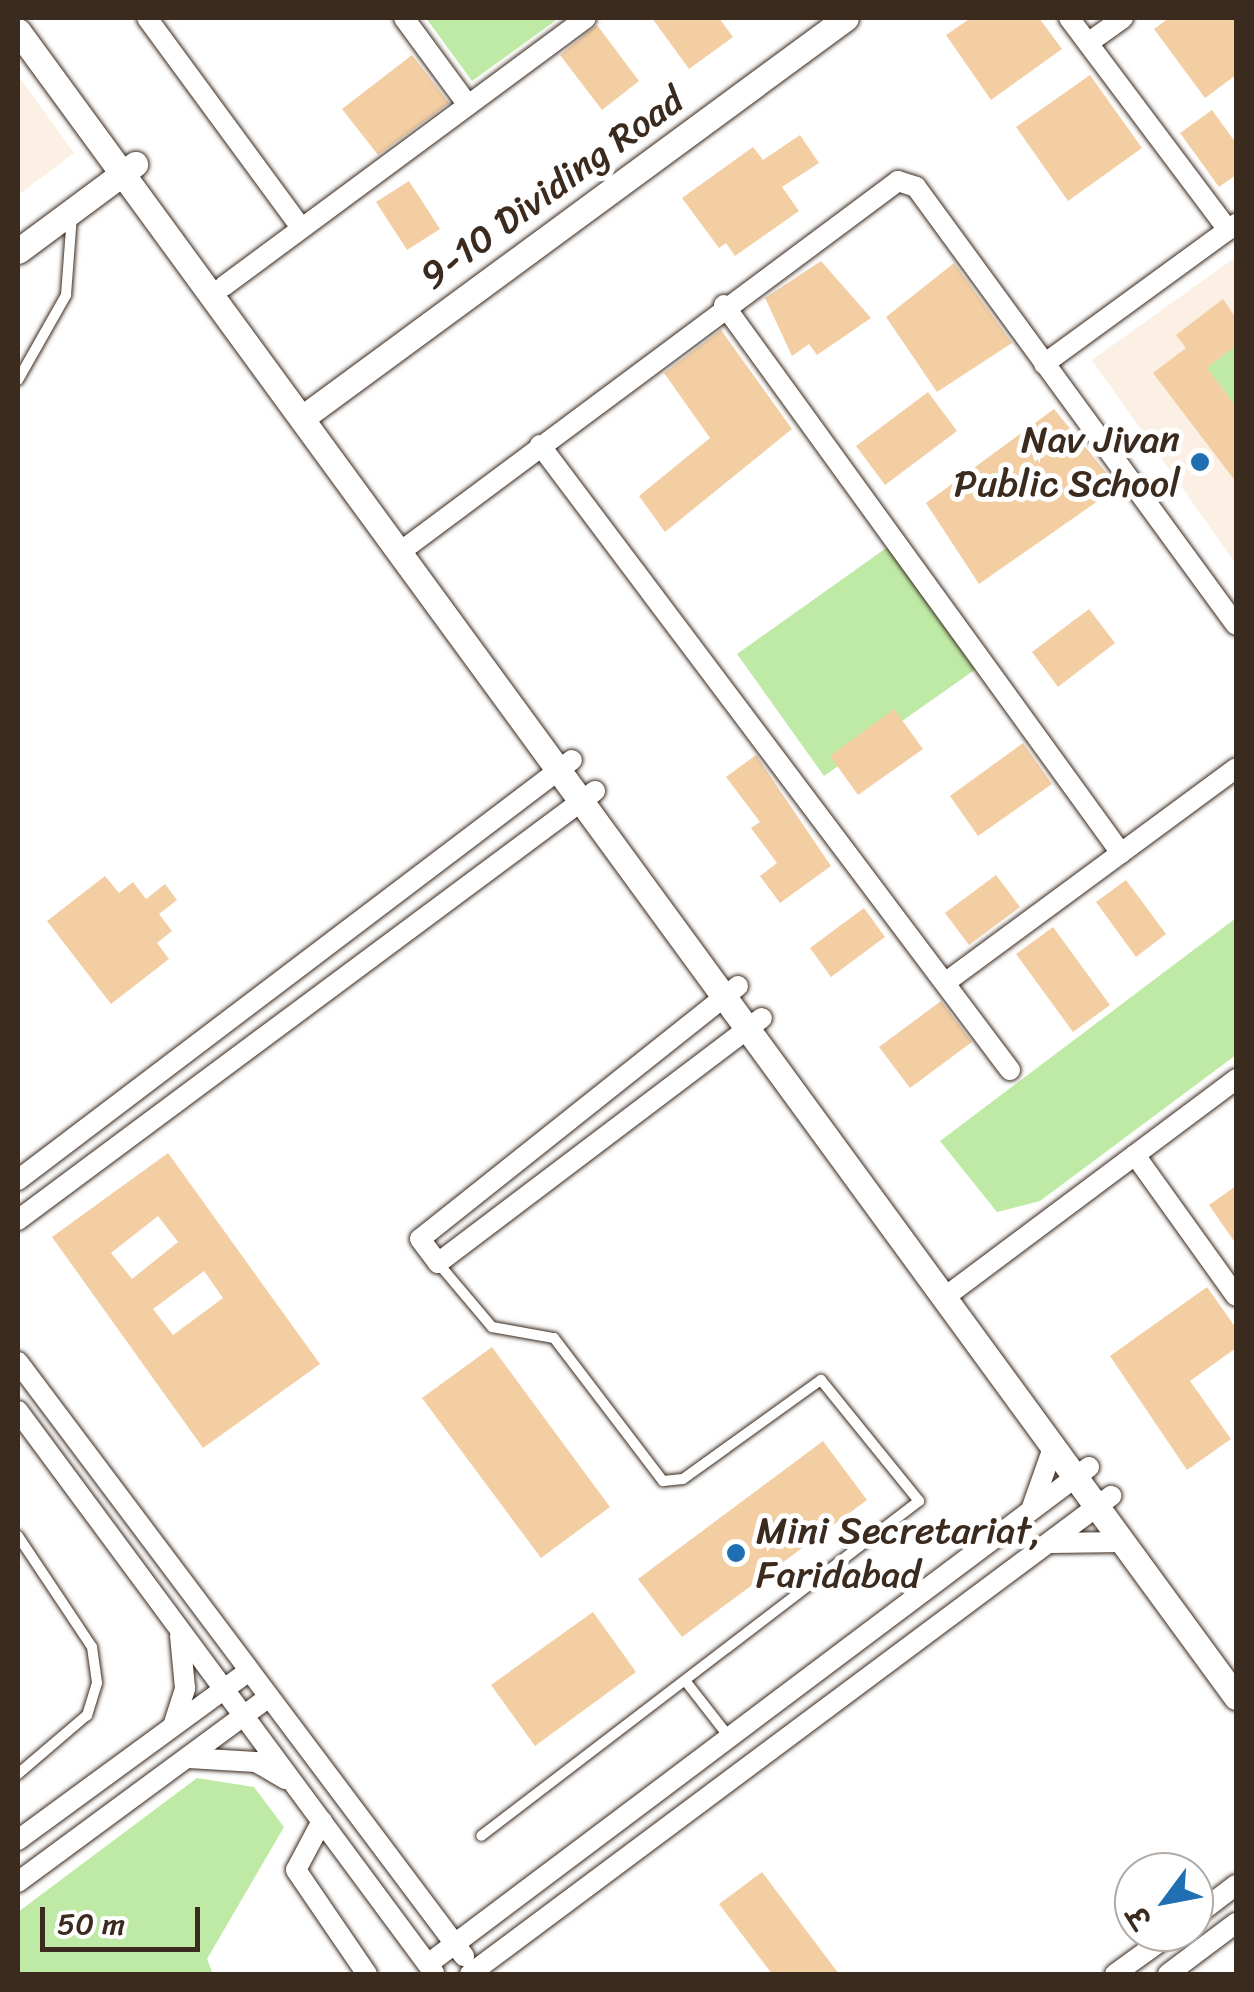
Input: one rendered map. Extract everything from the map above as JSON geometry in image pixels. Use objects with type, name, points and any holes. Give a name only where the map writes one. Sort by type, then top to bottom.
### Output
[{"type":"street","points":[[28,18],[128,168],[1104,1501],[1236,1670]]},
{"type":"street","points":[[148,18],[302,228]]},
{"type":"street","points":[[404,18],[468,105]]},
{"type":"street","points":[[224,286],[586,18]]},
{"type":"street","name":"9-10 Dividing Road","points":[[309,414],[846,18]]},
{"type":"street","points":[[1044,364],[1232,227],[1069,18]]},
{"type":"street","points":[[1088,43],[1123,18]]},
{"type":"street","points":[[18,31],[224,286],[309,414]]},
{"type":"street","points":[[22,240],[72,210],[128,168]]},
{"type":"street","points":[[406,547],[886,184],[906,182],[1236,625]]},
{"type":"street","points":[[724,305],[1122,853]]},
{"type":"street","points":[[540,445],[1010,1070]]},
{"type":"street","points":[[18,1180],[566,765]]},
{"type":"street","points":[[946,982],[1236,768]]},
{"type":"street","points":[[18,1220],[589,796]]},
{"type":"street","points":[[732,991],[421,1231],[438,1262],[755,1023]]},
{"type":"street","points":[[952,1291],[1236,1080]]},
{"type":"street","points":[[1135,1155],[1236,1296]]},
{"type":"street","points":[[952,1291],[1054,1445],[1083,1472]]},
{"type":"street","points":[[18,1362],[474,1973],[1104,1501]]},
{"type":"street","points":[[18,1411],[432,1969],[456,1946],[1083,1472]]},
{"type":"street","points":[[1030,1512],[1054,1445]]},
{"type":"street","points":[[1104,1501],[1124,1542],[1236,1697]]},
{"type":"street","points":[[1046,1544],[1124,1542]]},
{"type":"street","points":[[173,1726],[185,1688],[179,1628]]},
{"type":"street","points":[[18,1840],[249,1671]]},
{"type":"street","points":[[18,1882],[269,1697]]},
{"type":"street","points":[[185,1759],[256,1762],[295,1785]]},
{"type":"street","points":[[322,1821],[296,1870],[368,1974]]},
{"type":"street","points":[[1214,1902],[1235,1886]]},
{"type":"street","points":[[1168,1974],[1236,1923]]},
{"type":"street","points":[[1115,1974],[1145,1952]]},
{"type":"lane","points":[[18,380],[66,294],[72,210]]},
{"type":"lane","points":[[438,1262],[492,1327],[554,1338],[663,1481],[684,1479],[822,1380],[915,1492],[913,1515],[480,1836]]},
{"type":"lane","points":[[18,1536],[92,1647],[97,1682],[87,1714],[18,1774]]},
{"type":"lane","points":[[687,1683],[730,1739]]},
{"type":"shaded area","points":[[18,75],[74,153],[18,195]]},
{"type":"shaded area","name":"Nav Jivan Public School","points":[[1236,257],[1236,564],[1092,360]]},
{"type":"green space","points":[[426,18],[559,18],[472,81]]},
{"type":"green space","points":[[1236,345],[1236,407],[1207,368]]},
{"type":"green space","points":[[889,546],[976,669],[824,776],[737,654]]},
{"type":"green space","points":[[1236,918],[1236,1055],[1040,1201],[997,1212],[940,1141]]},
{"type":"green space","points":[[197,1778],[254,1787],[284,1827],[207,1959],[213,1974],[18,1974],[18,1912]]},
{"type":"building","points":[[652,18],[719,18],[733,37],[689,69]]},
{"type":"building","points":[[971,18],[1039,18],[1062,49],[991,100],[946,35]]},
{"type":"building","points":[[1169,18],[1236,18],[1236,75],[1205,98],[1154,29]]},
{"type":"building","points":[[597,25],[639,81],[602,110],[560,55]]},
{"type":"building","points":[[412,55],[449,103],[378,155],[342,109]]},
{"type":"building","points":[[1090,75],[1142,148],[1068,201],[1016,127]]},
{"type":"building","points":[[1212,110],[1236,143],[1236,175],[1219,187],[1180,133]]},
{"type":"building","points":[[800,135],[819,163],[782,187],[799,211],[735,256],[726,243],[719,248],[682,198],[753,147],[763,160]]},
{"type":"building","points":[[409,181],[440,229],[407,250],[376,202]]},
{"type":"building","points":[[821,261],[871,318],[817,355],[809,344],[792,356],[765,298]]},
{"type":"building","points":[[954,263],[1012,343],[937,392],[886,317]]},
{"type":"building","points":[[1223,299],[1236,318],[1236,345],[1207,368],[1236,407],[1236,482],[1153,373],[1186,348],[1176,335]]},
{"type":"building","points":[[721,330],[792,429],[665,532],[639,496],[710,438],[664,373]]},
{"type":"building","points":[[928,392],[957,431],[885,485],[856,446]]},
{"type":"building","points":[[1054,409],[1118,487],[979,584],[926,503]]},
{"type":"building","points":[[1089,609],[1115,643],[1058,687],[1032,652]]},
{"type":"building","points":[[894,709],[923,749],[858,795],[830,756]]},
{"type":"building","points":[[1023,743],[1052,784],[978,836],[950,796]]},
{"type":"building","points":[[756,755],[831,866],[780,903],[760,876],[777,863],[751,828],[760,822],[726,777]]},
{"type":"building","points":[[996,875],[1020,907],[969,945],[945,913]]},
{"type":"building","points":[[105,876],[119,893],[133,882],[146,899],[165,884],[177,900],[159,914],[172,931],[157,943],[169,959],[111,1004],[47,921]]},
{"type":"building","points":[[1126,880],[1166,934],[1136,957],[1096,902]]},
{"type":"building","points":[[864,908],[885,937],[831,977],[810,948]]},
{"type":"building","points":[[1053,927],[1110,1005],[1073,1032],[1016,954]]},
{"type":"building","points":[[941,1001],[972,1042],[910,1088],[879,1047]]},
{"type":"building","points":[[168,1153],[320,1364],[203,1448],[52,1237]],"holes":[[[158,1216],[178,1242],[132,1279],[111,1253]],[[204,1271],[223,1298],[173,1335],[153,1309]]]},
{"type":"building","points":[[1236,1186],[1236,1244],[1209,1205]]},
{"type":"building","points":[[1207,1287],[1236,1328],[1236,1348],[1190,1381],[1231,1439],[1187,1470],[1110,1356]]},
{"type":"building","points":[[492,1347],[610,1507],[541,1558],[422,1398]]},
{"type":"building","points":[[823,1441],[867,1500],[682,1637],[638,1579]]},
{"type":"building","points":[[593,1612],[636,1672],[535,1746],[491,1685]]},
{"type":"building","points":[[762,1872],[839,1974],[772,1974],[719,1904]]},
{"type":"place","name":"Nav Jivan Public School","points":[[1200,462]]},
{"type":"place","name":"Mini Secretariat, Faridabad","points":[[736,1553]]}]
